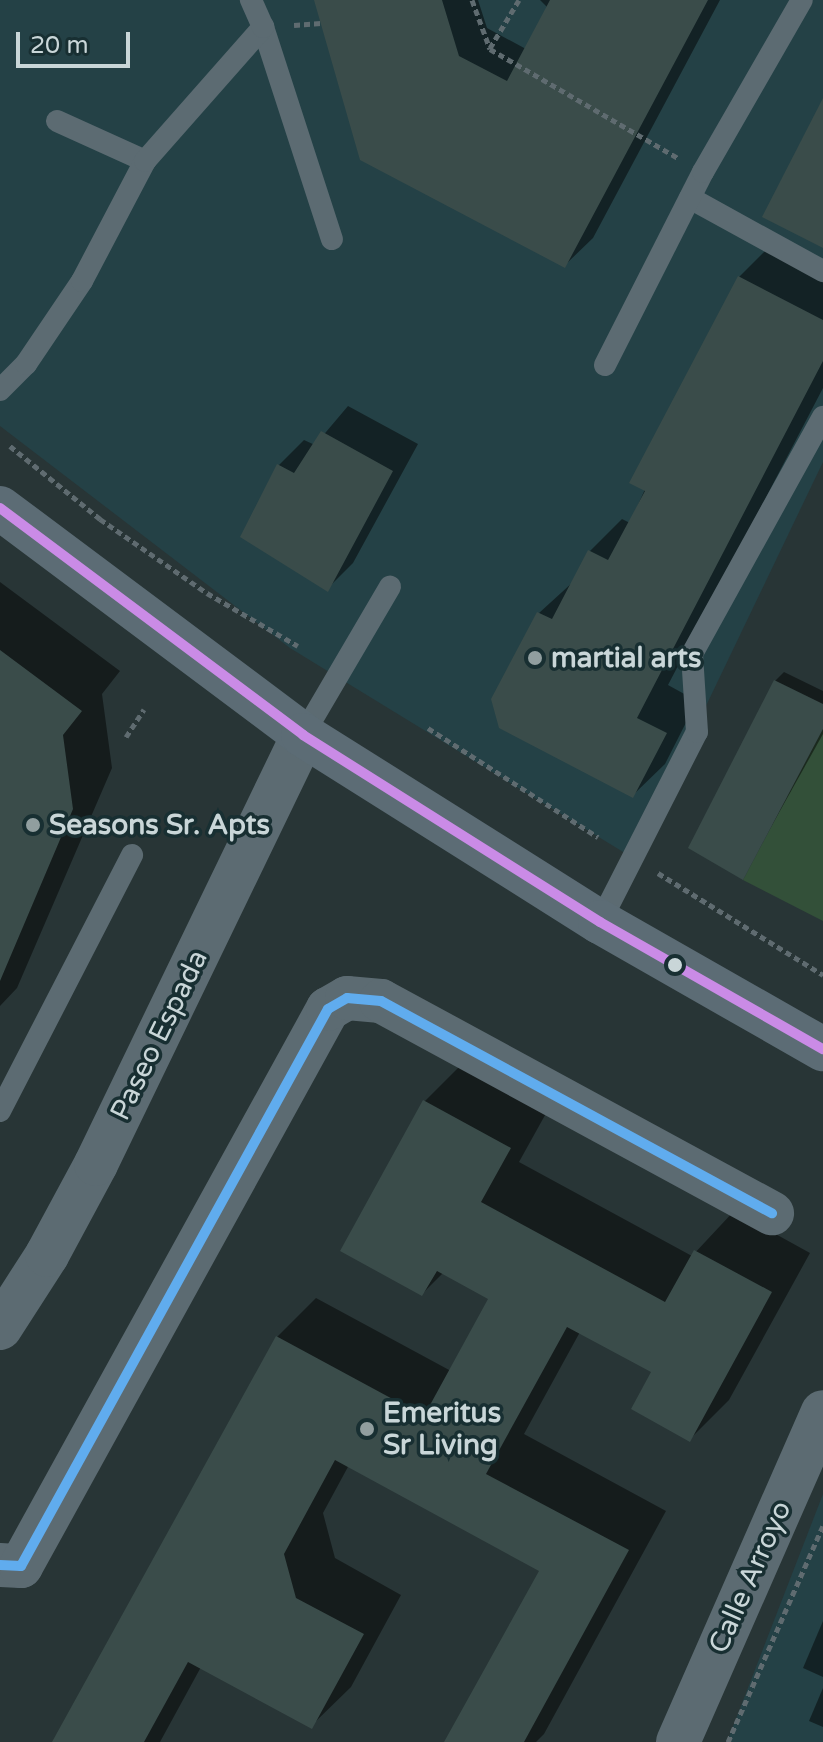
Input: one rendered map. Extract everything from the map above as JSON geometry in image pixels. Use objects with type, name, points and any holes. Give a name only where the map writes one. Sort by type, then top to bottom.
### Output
[{"type":"main road","points":[[0,508],[303,735],[600,922],[823,1049]]},
{"type":"street","name":"Paseo Espada","points":[[0,1328],[47,1255],[96,1164],[303,735]]},
{"type":"street","points":[[0,1565],[21,1566],[328,1009],[347,998],[381,1001],[772,1213]]},
{"type":"street","name":"Calle Arroyo","points":[[678,1742],[823,1412]]},
{"type":"lane","points":[[251,0],[263,27],[332,239]]},
{"type":"lane","points":[[605,365],[703,172],[802,0]]},
{"type":"lane","points":[[0,390],[26,364],[82,281],[145,161],[263,27]]},
{"type":"lane","points":[[57,121],[145,161]]},
{"type":"lane","points":[[690,198],[823,271]]},
{"type":"lane","points":[[600,922],[697,732],[692,654],[823,417]]},
{"type":"lane","points":[[303,735],[390,587]]},
{"type":"lane","points":[[0,1111],[132,855]]},
{"type":"path","points":[[472,0],[490,49],[703,172]]},
{"type":"path","points":[[490,49],[519,0]]},
{"type":"path","points":[[10,446],[100,519],[207,593],[298,646]]},
{"type":"path","points":[[126,737],[144,709]]},
{"type":"path","points":[[428,728],[598,837]]},
{"type":"path","points":[[633,858],[823,975]]},
{"type":"path","points":[[728,1742],[823,1526]]},
{"type":"shaded area","points":[[0,0],[823,0],[823,462],[633,858],[290,648],[0,426]]},
{"type":"shaded area","points":[[823,1494],[823,1742],[727,1742]]},
{"type":"green space","points":[[823,729],[823,921],[743,880]]},
{"type":"building","points":[[314,0],[442,0],[459,56],[507,81],[550,0],[708,0],[565,268],[360,160]]},
{"type":"building","points":[[823,98],[823,248],[762,217]]},
{"type":"building","points":[[738,276],[823,320],[823,361],[637,718],[667,733],[633,798],[499,728],[491,699],[537,612],[552,619],[588,550],[608,560],[645,491],[629,483]]},
{"type":"building","points":[[321,431],[393,471],[328,592],[240,537],[277,464],[294,473]]},
{"type":"building","name":"Seasons Sr. Apts","points":[[0,650],[82,711],[63,735],[73,809],[0,981]]},
{"type":"building","points":[[774,680],[823,704],[823,729],[743,880],[688,848]]},
{"type":"building","name":"Emeritus Sr Living","points":[[423,1100],[511,1148],[481,1202],[665,1302],[694,1250],[772,1292],[690,1442],[631,1409],[651,1372],[567,1327],[486,1474],[629,1550],[524,1742],[444,1742],[539,1571],[335,1460],[284,1554],[296,1598],[364,1634],[312,1729],[188,1662],[144,1742],[52,1742],[276,1336],[424,1416],[488,1299],[437,1271],[422,1296],[340,1251]]},
{"type":"transit line","points":[[0,508],[303,735],[600,922],[823,1049]]},
{"type":"transit line","points":[[0,1565],[21,1566],[328,1009],[347,998],[381,1001],[772,1213]]},
{"type":"place","name":"martial arts","points":[[535,658]]},
{"type":"place","name":"Seasons Sr. Apts","points":[[33,825]]},
{"type":"place","name":"Emeritus Sr Living","points":[[367,1429]]}]
